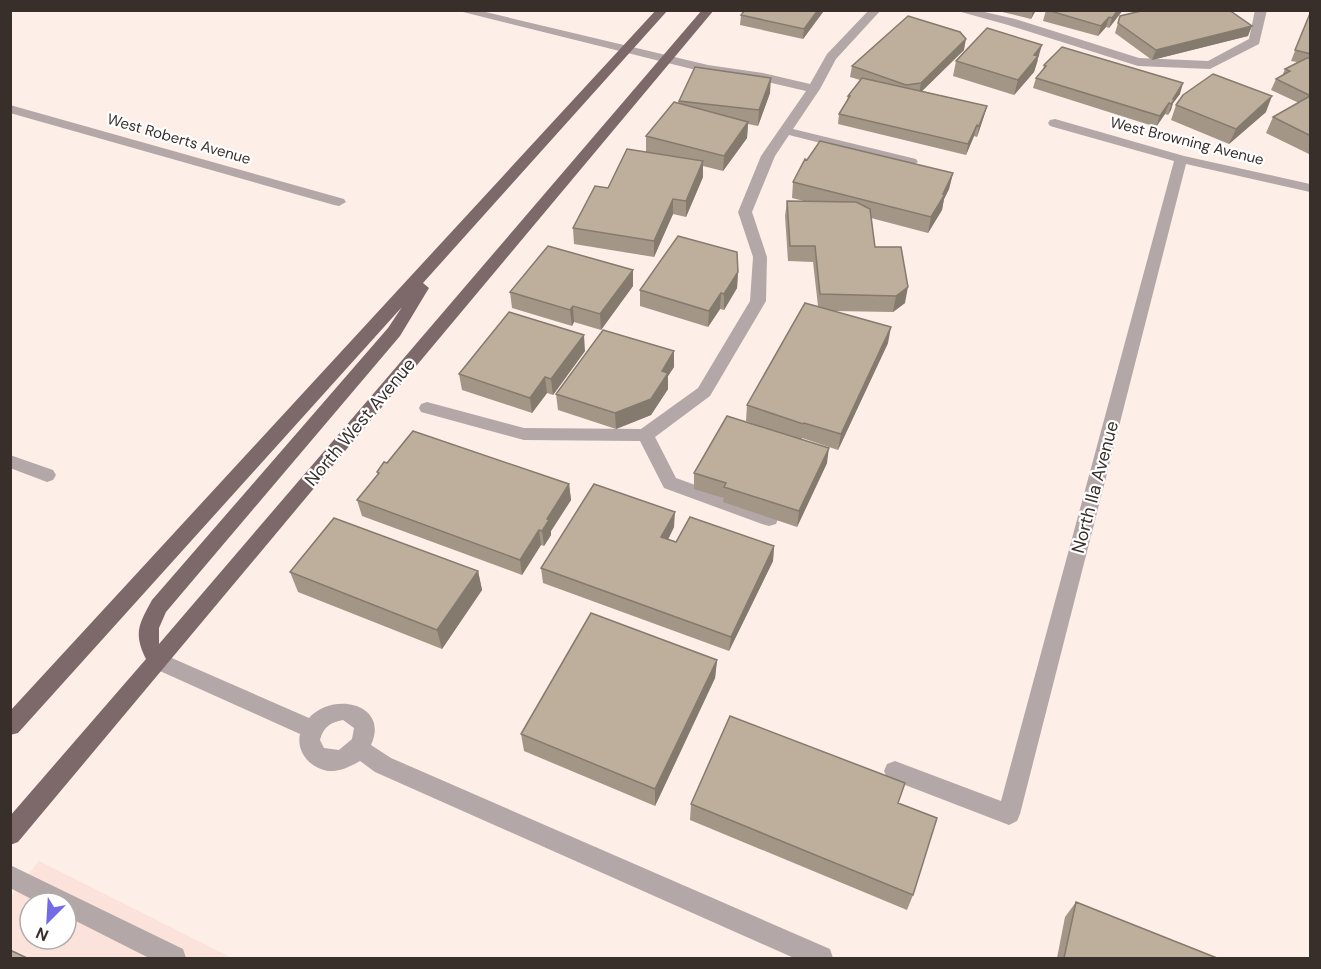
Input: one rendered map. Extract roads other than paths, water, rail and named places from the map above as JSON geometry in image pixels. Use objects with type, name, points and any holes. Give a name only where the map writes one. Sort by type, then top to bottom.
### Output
[{"type":"main road","points":[[10,726],[663,10]]},
{"type":"main road","name":"North West Avenue","points":[[10,834],[709,10]]},
{"type":"main road","points":[[158,661],[147,645],[149,624],[159,606],[394,332],[442,253]]},
{"type":"street","points":[[460,10],[668,59],[814,89]]},
{"type":"street","points":[[427,408],[524,434],[645,435],[704,392],[758,300],[760,257],[745,212],[768,156],[814,89],[831,57],[876,10]]},
{"type":"street","points":[[959,10],[1011,22],[1138,62],[1209,65],[1255,41],[1261,10]]},
{"type":"street","name":"West Roberts Avenue","points":[[10,109],[339,202]]},
{"type":"street","name":"West Browning Avenue","points":[[1055,123],[1181,159],[1311,189]]},
{"type":"street","points":[[787,131],[911,162]]},
{"type":"street","name":"North Ila Avenue","points":[[895,771],[1009,814],[1181,159]]},
{"type":"street","points":[[645,435],[670,483],[770,519]]},
{"type":"street","points":[[10,460],[47,475]]},
{"type":"street","points":[[158,661],[312,729]]},
{"type":"street","points":[[344,711],[352,713],[364,724],[365,732],[359,748],[344,759],[326,760],[312,752],[310,745],[312,729],[325,716],[344,711]]},
{"type":"street","points":[[359,748],[383,765],[821,958]]},
{"type":"street","points":[[10,876],[41,891]]},
{"type":"street","points":[[78,910],[174,958]]}]
